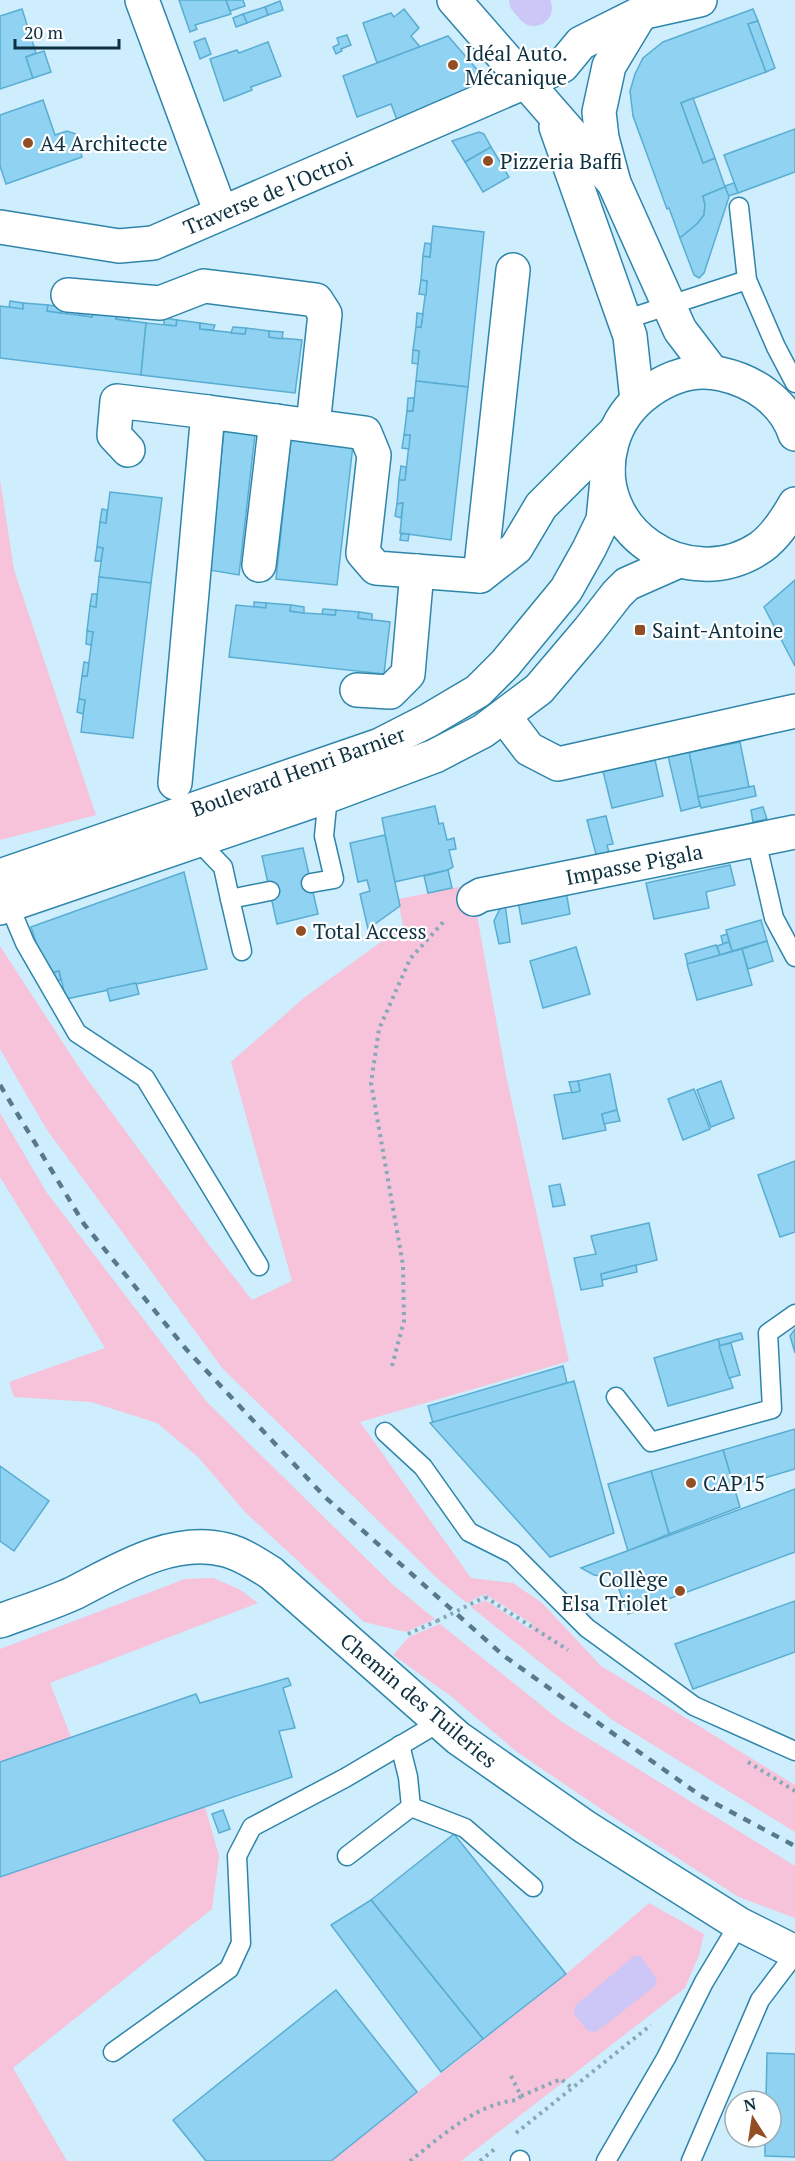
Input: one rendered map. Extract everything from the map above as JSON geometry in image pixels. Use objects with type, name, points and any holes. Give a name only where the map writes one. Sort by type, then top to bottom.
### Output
[{"type":"street","points":[[142,0],[221,213]]},
{"type":"street","points":[[454,0],[614,183]]},
{"type":"street","name":"Traverse de l'Octroi","points":[[0,227],[118,246],[153,243],[562,66],[581,44],[641,13],[700,0]]},
{"type":"street","points":[[641,13],[609,66],[599,112],[602,138],[614,183],[668,305],[686,340],[712,372]]},
{"type":"street","points":[[549,109],[624,320],[633,351],[637,400]]},
{"type":"street","points":[[480,576],[513,270]]},
{"type":"street","points":[[68,295],[160,303],[204,286],[316,300],[325,314],[313,425]]},
{"type":"street","points":[[217,311],[324,323]]},
{"type":"street","points":[[128,450],[114,435],[117,401],[364,433],[374,455],[363,553],[376,568],[480,576],[516,548],[541,506],[615,432],[624,415],[637,400],[659,384],[684,374],[712,372],[738,377],[762,390],[780,407],[795,434]]},
{"type":"street","points":[[762,390],[795,383]]},
{"type":"street","points":[[175,783],[208,412]]},
{"type":"street","points":[[259,565],[276,421]]},
{"type":"street","name":"Boulevard Henri Barnier","points":[[3,896],[380,745],[478,691],[505,664],[566,590],[603,520],[610,451],[615,432]]},
{"type":"street","points":[[608,470],[614,501],[628,528],[651,548],[679,561],[707,565],[736,560],[762,546],[791,524]]},
{"type":"street","name":"Boulevard Henri Barnier","points":[[3,896],[197,840],[435,756],[483,731],[538,689],[590,630],[616,594],[627,584],[679,561]]},
{"type":"street","points":[[357,690],[390,692],[408,675],[417,571]]},
{"type":"street","points":[[504,716],[529,749],[558,764],[795,711]]},
{"type":"street","name":"Impasse Pigala","points":[[474,899],[481,895],[795,832]]},
{"type":"street","name":"Chemin des Tuileries","points":[[0,1621],[73,1593],[97,1580],[171,1550],[198,1547],[226,1550],[242,1556],[272,1573],[458,1738],[585,1827],[739,1924],[795,1953]]},
{"type":"street","name":"Chemin des Tuileries","points":[[0,1596],[97,1580]]},
{"type":"lane","points":[[739,207],[747,280],[795,383]]},
{"type":"lane","points":[[624,320],[747,280]]},
{"type":"lane","points":[[311,883],[334,879],[324,836],[327,796]]},
{"type":"lane","points":[[197,840],[223,867],[242,951]]},
{"type":"lane","points":[[756,840],[774,918],[795,957]]},
{"type":"lane","points":[[230,899],[270,891]]},
{"type":"lane","points":[[3,896],[25,943],[77,1033],[145,1078],[259,1266]]},
{"type":"lane","points":[[616,1397],[651,1442],[772,1409],[768,1333],[795,1314]]},
{"type":"lane","points":[[385,1432],[423,1467],[468,1532],[513,1554],[587,1628],[694,1706],[795,1751]]},
{"type":"lane","points":[[113,2052],[229,1969],[241,1943],[237,1856],[252,1827],[345,1778],[440,1722]]},
{"type":"lane","points":[[400,1745],[408,1777],[411,1807]]},
{"type":"lane","points":[[348,1856],[411,1807]]},
{"type":"lane","points":[[411,1807],[465,1828],[532,1887]]},
{"type":"lane","points":[[606,2161],[666,2058],[704,1982],[739,1924]]},
{"type":"lane","points":[[691,2161],[760,2000],[795,1953]]},
{"type":"path","points":[[393,1366],[404,1321],[403,1265],[371,1083],[379,1029],[410,959],[447,918],[474,899]]},
{"type":"path","points":[[408,1634],[485,1598],[569,1651]]},
{"type":"path","points":[[507,2139],[654,2023]]},
{"type":"path","points":[[510,2074],[521,2096]]},
{"type":"path","points":[[410,2161],[464,2119],[507,2101],[517,2100],[521,2096],[561,2079],[572,2088]]},
{"type":"path","points":[[480,2161],[498,2146]]},
{"type":"shaded area","points":[[0,479],[14,570],[96,815],[0,840]]},
{"type":"shaded area","points":[[469,885],[474,899],[507,1080],[569,1361],[360,1422],[471,1578],[513,1583],[542,1603],[601,1666],[795,1785],[795,1832],[611,1719],[471,1607],[485,1600],[531,1630],[534,1625],[485,1594],[467,1603],[441,1582],[223,1369],[47,1130],[0,1049],[0,946],[82,1072],[252,1300],[292,1281],[231,1062],[305,997],[403,926],[398,899]]},
{"type":"shaded area","points":[[0,1113],[47,1193],[206,1401],[392,1584],[435,1619],[406,1632],[364,1622],[245,1512],[198,1457],[157,1423],[91,1402],[14,1397],[9,1382],[105,1348],[0,1177]]},
{"type":"shaded area","points":[[213,1578],[239,1589],[258,1603],[50,1683],[71,1737],[0,1762],[0,1649],[185,1579]]},
{"type":"shaded area","points":[[440,1624],[562,1722],[795,1866],[795,1918],[739,1897],[616,1819],[517,1752],[452,1697],[393,1655],[409,1637]]},
{"type":"shaded area","points":[[205,1807],[219,1856],[212,1909],[13,2068],[67,2161],[0,2161],[0,1877]]},
{"type":"shaded area","points":[[649,1903],[704,1934],[699,1955],[685,1988],[461,2161],[331,2161],[566,1974]]},
{"type":"shaded area","points":[[634,1956],[640,1956],[657,1979],[655,1986],[596,2032],[588,2031],[574,2014],[575,2006]]},
{"type":"building","points":[[179,0],[226,0],[231,14],[195,25],[197,29],[190,32]]},
{"type":"building","points":[[226,0],[243,0],[245,6],[230,11]]},
{"type":"building","points":[[280,1],[283,10],[268,15],[265,7]]},
{"type":"building","points":[[265,7],[268,15],[247,23],[243,14]]},
{"type":"building","points":[[22,9],[36,53],[26,57],[33,78],[0,89],[0,16]]},
{"type":"building","points":[[404,9],[419,28],[411,36],[420,47],[377,63],[363,23],[391,13],[394,17]]},
{"type":"building","points":[[753,9],[758,21],[748,24],[766,72],[681,103],[703,163],[715,158],[725,187],[703,196],[704,215],[680,238],[633,116],[630,91],[635,74],[643,58],[663,42]]},
{"type":"building","points":[[243,14],[247,23],[236,27],[233,18]]},
{"type":"building","points":[[758,21],[775,68],[766,72],[748,24]]},
{"type":"building","points":[[347,35],[351,45],[336,54],[333,47],[339,44],[337,38]]},
{"type":"building","points":[[448,36],[487,81],[397,120],[391,104],[357,117],[343,76]]},
{"type":"building","points":[[205,38],[211,54],[200,59],[194,42]]},
{"type":"building","points":[[268,42],[281,76],[251,87],[252,90],[224,101],[210,59],[237,50],[239,53]]},
{"type":"building","points":[[44,51],[51,72],[33,78],[26,57]]},
{"type":"building","points":[[693,98],[715,158],[703,163],[681,103]]},
{"type":"building","points":[[43,100],[55,135],[67,131],[76,134],[82,157],[6,184],[0,166],[0,115]]},
{"type":"building","points":[[795,129],[795,172],[738,193],[724,155]]},
{"type":"building","points":[[479,132],[484,134],[491,147],[465,162],[452,141]]},
{"type":"building","points":[[491,147],[509,177],[483,192],[465,162]]},
{"type":"building","points":[[734,183],[738,193],[728,196],[725,186]]},
{"type":"building","points":[[725,187],[729,197],[704,273],[699,278],[694,275],[680,238],[704,215],[703,196]]},
{"type":"building","points":[[433,226],[484,232],[468,387],[416,381],[419,351],[413,350],[416,327],[421,327],[427,281],[421,280],[423,256],[430,257]]},
{"type":"building","points":[[425,243],[431,244],[430,257],[423,256]]},
{"type":"building","points":[[421,280],[427,281],[426,295],[419,294]]},
{"type":"building","points":[[10,301],[23,303],[23,309],[9,308]]},
{"type":"building","points":[[23,303],[48,305],[47,311],[92,317],[94,310],[116,313],[116,319],[146,323],[141,375],[0,358],[0,306],[23,309]]},
{"type":"building","points":[[48,305],[61,307],[61,313],[47,311]]},
{"type":"building","points":[[80,309],[94,310],[92,317],[79,315]]},
{"type":"building","points":[[116,313],[130,315],[129,321],[116,319]]},
{"type":"building","points":[[417,313],[423,314],[421,327],[416,327]]},
{"type":"building","points":[[164,318],[177,320],[176,326],[164,325]]},
{"type":"building","points":[[177,320],[200,323],[200,329],[245,334],[246,328],[269,331],[269,337],[302,340],[295,393],[141,375],[146,323],[176,326]]},
{"type":"building","points":[[200,323],[215,325],[213,330],[200,329]]},
{"type":"building","points":[[233,327],[246,328],[245,334],[231,333]]},
{"type":"building","points":[[269,331],[283,332],[282,339],[269,337]]},
{"type":"building","points":[[413,350],[419,351],[418,364],[412,363]]},
{"type":"building","points":[[416,381],[468,387],[451,540],[400,533],[403,503],[397,504],[399,480],[405,480],[410,435],[404,435],[407,411],[413,411]]},
{"type":"building","points":[[408,398],[414,398],[413,411],[407,411]]},
{"type":"building","points":[[224,431],[255,434],[239,575],[209,570]]},
{"type":"building","points":[[404,435],[410,435],[409,449],[402,448]]},
{"type":"building","points":[[291,438],[353,445],[337,585],[276,579]]},
{"type":"building","points":[[401,466],[406,467],[405,480],[399,480]]},
{"type":"building","points":[[110,492],[162,498],[151,583],[99,577],[103,548],[97,547],[100,522],[106,523]]},
{"type":"building","points":[[403,503],[401,518],[395,516],[397,504]]},
{"type":"building","points":[[102,509],[107,510],[106,523],[100,522]]},
{"type":"building","points":[[401,534],[409,534],[408,541],[400,540]]},
{"type":"building","points":[[97,547],[103,548],[101,561],[95,561]]},
{"type":"building","points":[[99,577],[151,583],[133,738],[81,732],[85,700],[79,699],[82,676],[87,676],[93,632],[87,631],[90,606],[96,607]]},
{"type":"building","points":[[795,580],[795,666],[764,607]]},
{"type":"building","points":[[92,594],[97,594],[96,607],[90,606]]},
{"type":"building","points":[[254,602],[266,603],[266,608],[254,607]]},
{"type":"building","points":[[266,603],[291,605],[290,611],[304,613],[335,615],[336,610],[359,612],[358,618],[390,622],[384,674],[229,657],[236,605],[266,608]]},
{"type":"building","points":[[291,605],[304,607],[304,613],[290,611]]},
{"type":"building","points":[[323,609],[336,610],[335,615],[322,614]]},
{"type":"building","points":[[359,612],[372,614],[372,620],[358,618]]},
{"type":"building","points":[[87,631],[93,632],[91,645],[86,644]]},
{"type":"building","points":[[84,662],[89,663],[87,676],[82,676]]},
{"type":"building","points":[[79,699],[85,700],[83,714],[77,712]]},
{"type":"building","points":[[740,742],[749,787],[698,797],[689,752]]},
{"type":"building","points":[[689,752],[700,806],[681,811],[668,756]]},
{"type":"building","points":[[655,760],[663,796],[612,808],[603,771]]},
{"type":"building","points":[[754,786],[756,796],[701,808],[698,797]]},
{"type":"building","points":[[435,806],[439,824],[443,823],[447,840],[454,838],[456,849],[449,850],[453,867],[394,882],[382,818]]},
{"type":"building","points":[[763,807],[767,819],[753,822],[751,810]]},
{"type":"building","points":[[606,816],[613,844],[607,845],[610,856],[597,858],[587,820]]},
{"type":"building","points":[[385,835],[400,906],[368,929],[360,894],[370,891],[367,880],[358,882],[350,843]]},
{"type":"building","points":[[303,848],[318,914],[277,924],[262,856]]},
{"type":"building","points":[[730,865],[735,885],[706,892],[709,908],[654,919],[646,883]]},
{"type":"building","points":[[448,870],[452,888],[428,893],[424,876]]},
{"type":"building","points":[[184,872],[207,969],[66,999],[59,971],[46,974],[31,927]]},
{"type":"building","points":[[566,891],[570,914],[522,924],[518,901]]},
{"type":"building","points":[[502,904],[505,904],[510,942],[499,944],[494,921]]},
{"type":"building","points":[[761,920],[767,941],[732,951],[726,930]]},
{"type":"building","points":[[727,934],[729,942],[723,944],[721,936]]},
{"type":"building","points":[[767,941],[773,961],[748,969],[742,949]]},
{"type":"building","points":[[729,942],[732,951],[720,955],[717,946]]},
{"type":"building","points":[[716,945],[720,955],[688,965],[685,954]]},
{"type":"building","points":[[576,947],[590,994],[543,1008],[530,961]]},
{"type":"building","points":[[742,949],[752,985],[697,1000],[687,964]]},
{"type":"building","points":[[59,971],[61,980],[54,981],[53,973]]},
{"type":"building","points":[[136,983],[139,994],[110,1001],[107,989]]},
{"type":"building","points":[[610,1074],[617,1110],[602,1114],[606,1130],[563,1139],[554,1095],[580,1091],[578,1081]]},
{"type":"building","points":[[578,1081],[580,1091],[572,1093],[569,1082]]},
{"type":"building","points":[[721,1081],[734,1118],[711,1127],[697,1090]]},
{"type":"building","points":[[694,1089],[710,1129],[683,1140],[668,1099]]},
{"type":"building","points":[[617,1110],[620,1121],[604,1124],[602,1114]]},
{"type":"building","points":[[795,1161],[795,1232],[780,1237],[758,1175]]},
{"type":"building","points":[[560,1184],[565,1205],[553,1207],[549,1186]]},
{"type":"building","points":[[649,1223],[657,1260],[601,1274],[603,1286],[581,1290],[574,1258],[596,1254],[591,1236]]},
{"type":"building","points":[[636,1265],[637,1272],[602,1280],[601,1274]]},
{"type":"building","points":[[795,1329],[795,1353],[790,1336]]},
{"type":"building","points":[[741,1333],[743,1339],[719,1346],[718,1339]]},
{"type":"building","points":[[718,1339],[733,1388],[668,1406],[654,1358]]},
{"type":"building","points":[[731,1343],[740,1375],[729,1378],[719,1346]]},
{"type":"building","points":[[563,1366],[567,1383],[433,1423],[428,1406]]},
{"type":"building","points":[[574,1381],[614,1533],[550,1557],[430,1423]]},
{"type":"building","points":[[795,1429],[795,1469],[734,1487],[723,1450]]},
{"type":"building","points":[[723,1450],[740,1507],[669,1534],[651,1471]]},
{"type":"building","points":[[0,1466],[49,1501],[14,1551],[0,1541]]},
{"type":"building","points":[[651,1471],[669,1534],[628,1551],[608,1484]]},
{"type":"building","points":[[795,1489],[795,1552],[628,1614],[613,1573],[594,1575],[581,1568]]},
{"type":"building","points":[[795,1601],[795,1652],[693,1689],[675,1644]]},
{"type":"building","points":[[288,1678],[291,1685],[283,1688],[295,1728],[279,1731],[292,1777],[0,1877],[0,1762],[196,1694],[200,1703]]},
{"type":"building","points":[[223,1810],[230,1829],[219,1833],[212,1814]]},
{"type":"building","points":[[454,1834],[566,1974],[483,2039],[371,1900]]},
{"type":"building","points":[[371,1900],[483,2039],[441,2072],[331,1925]]},
{"type":"building","points":[[336,1990],[417,2092],[331,2161],[206,2161],[173,2120]]},
{"type":"building","points":[[767,2053],[795,2054],[795,2157],[765,2156],[765,2149],[783,2149],[783,2089],[766,2089]]},
{"type":"waterway","points":[[527,0],[534,8]]},
{"type":"railway","points":[[0,1085],[84,1224],[186,1349],[325,1497],[504,1656],[701,1796],[795,1846]]},
{"type":"place","name":"Idéal Auto. Mécanique","points":[[453,65]]},
{"type":"place","name":"A4 Architecte","points":[[28,143]]},
{"type":"place","name":"Pizzeria Baffi","points":[[488,161]]},
{"type":"place","name":"Saint-Antoine","points":[[640,630]]},
{"type":"place","name":"Total Access","points":[[301,931]]},
{"type":"place","name":"CAP15","points":[[691,1483]]},
{"type":"place","name":"Collège Elsa Triolet","points":[[680,1591]]}]
